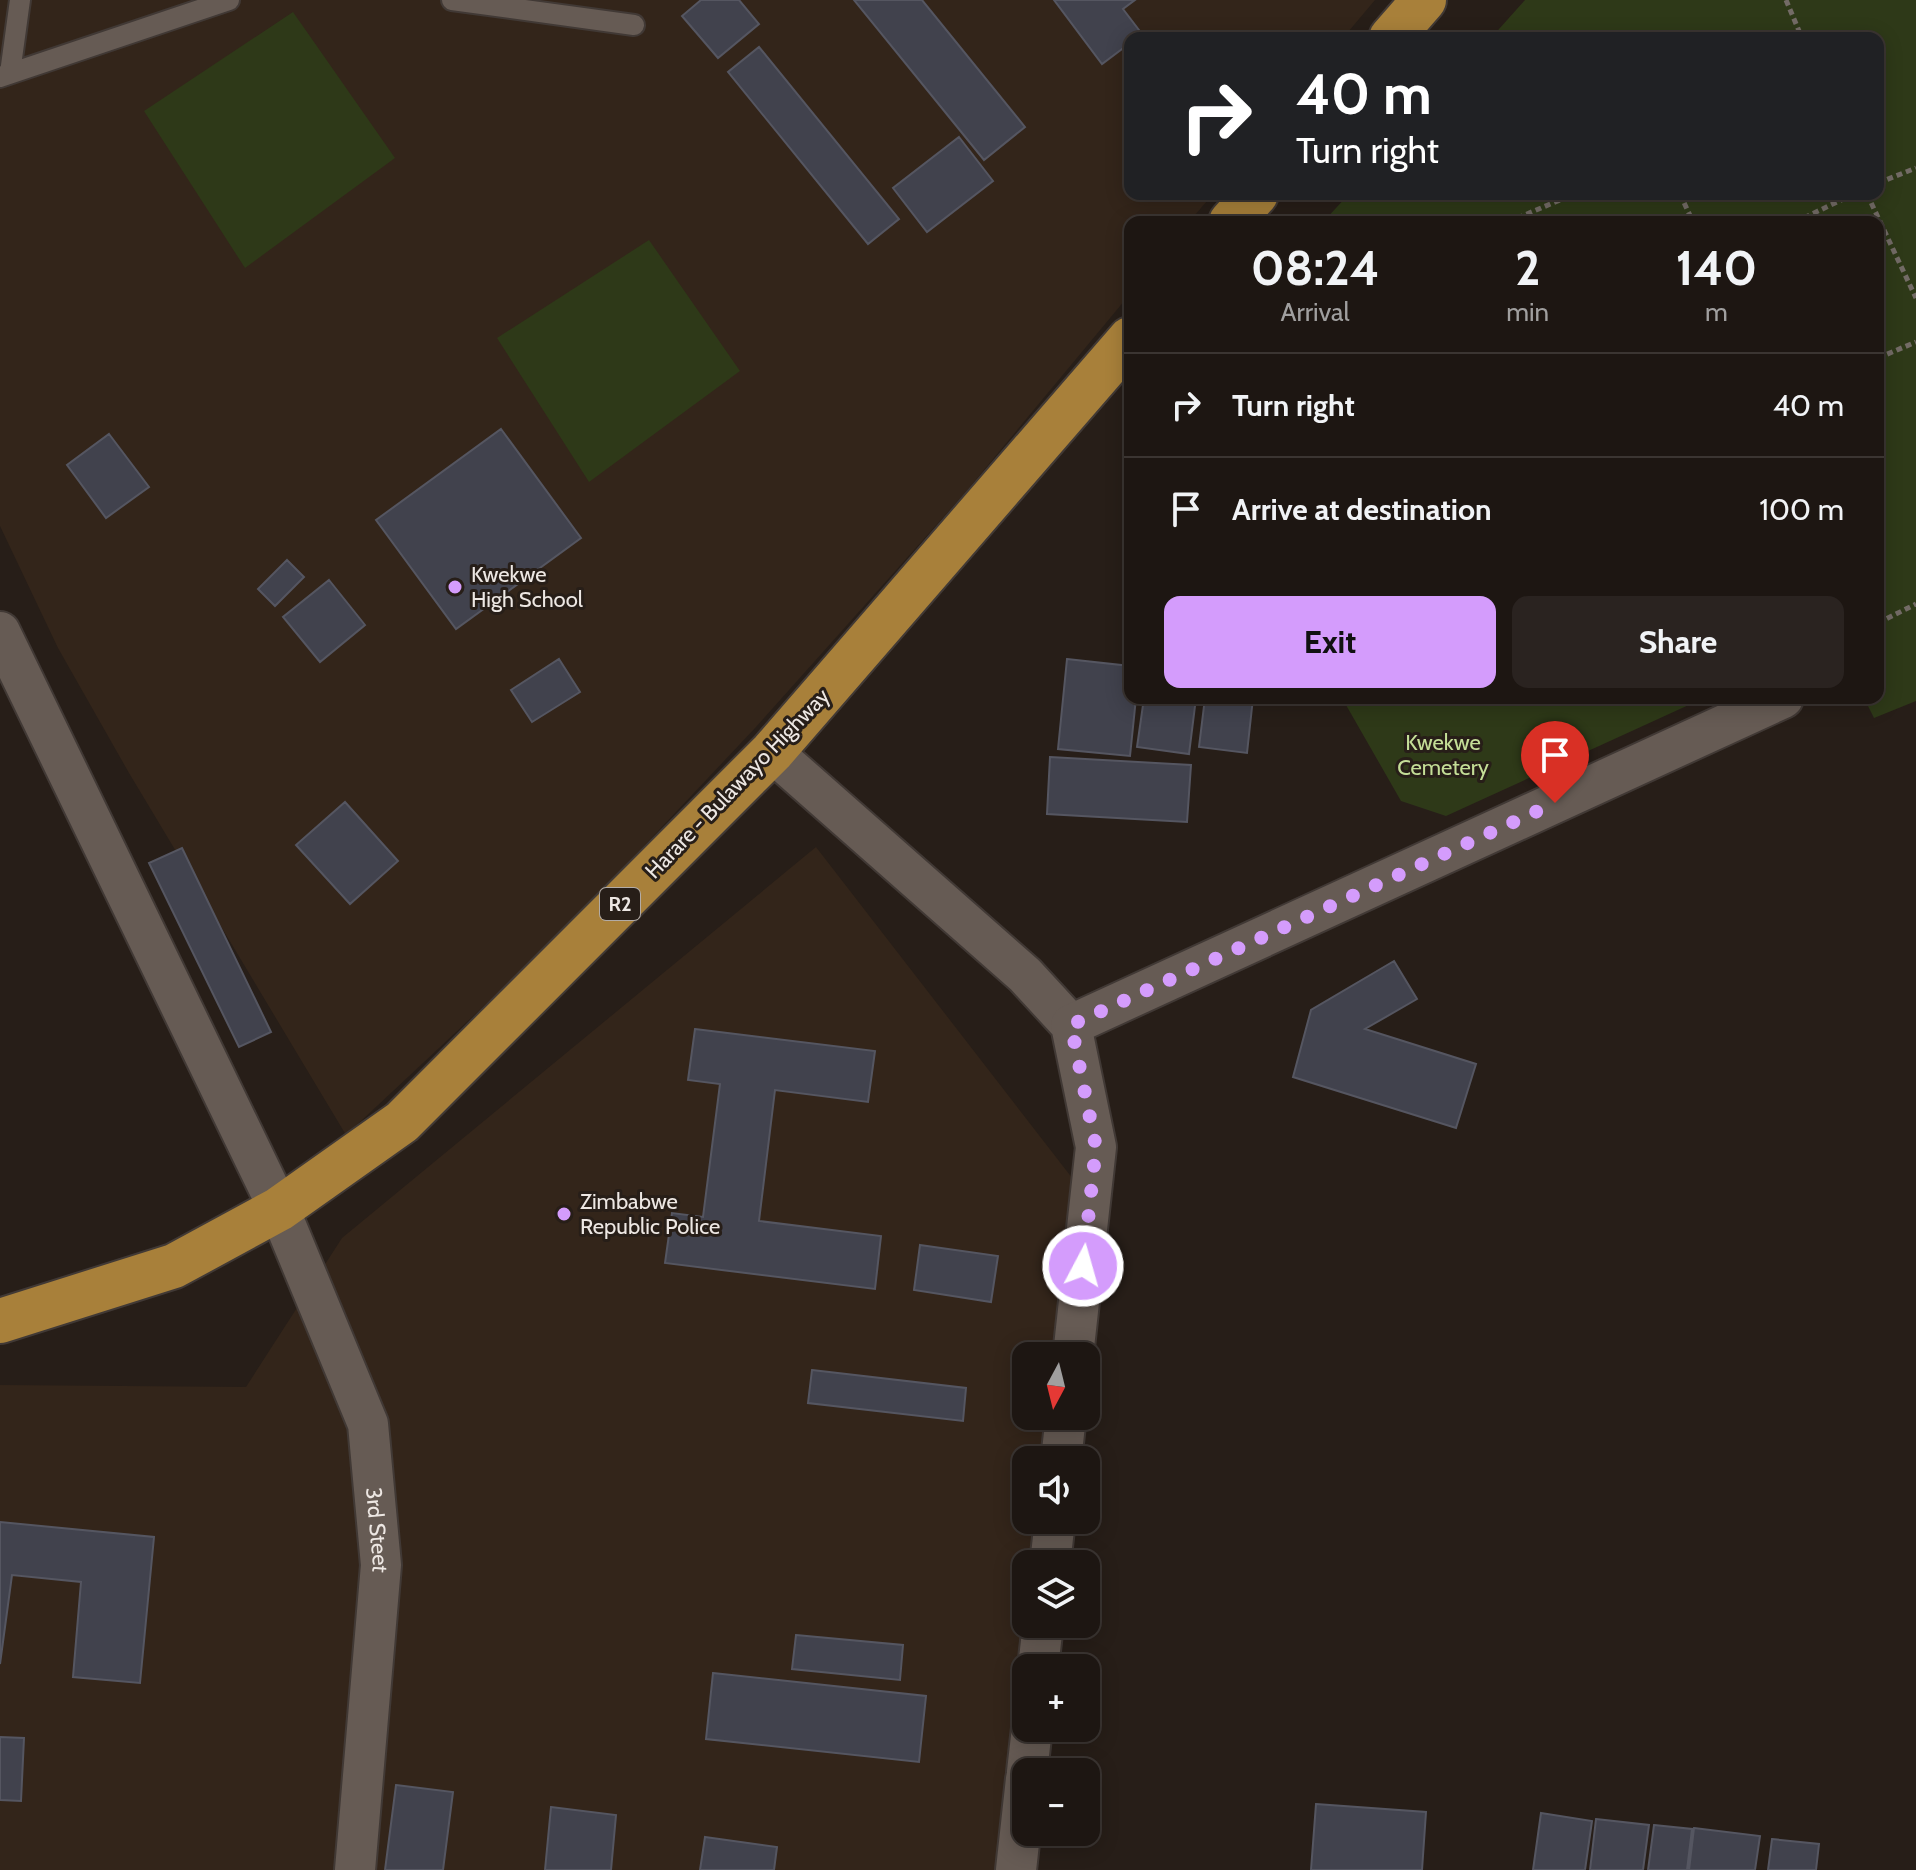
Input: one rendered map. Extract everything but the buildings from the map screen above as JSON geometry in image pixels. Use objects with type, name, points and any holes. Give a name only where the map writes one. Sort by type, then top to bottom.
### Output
[{"type":"highway","points":[[1396,32],[1424,0]]},
{"type":"highway","points":[[1236,216],[1251,200]]},
{"type":"highway","name":"Harare - Bulawayo Highway","points":[[0,1321],[174,1266],[279,1209],[402,1122],[772,752],[1124,346]]},
{"type":"street","name":"3rd Steet","points":[[0,632],[279,1209],[368,1424],[381,1565],[355,1870]]},
{"type":"street","points":[[1071,1025],[1770,704]]},
{"type":"street","points":[[772,752],[1025,975],[1071,1025],[1096,1147],[1075,1342]]},
{"type":"street","points":[[1016,1870],[1019,1846]]},
{"type":"lane","points":[[20,0],[5,75],[229,0]]},
{"type":"lane","points":[[452,0],[634,25]]},
{"type":"path","points":[[1786,0],[1799,32]]},
{"type":"path","points":[[1884,181],[1916,168]]},
{"type":"path","points":[[1522,216],[1560,200]]},
{"type":"path","points":[[1808,216],[1841,200]]},
{"type":"path","points":[[1884,230],[1916,298]]},
{"type":"path","points":[[1884,355],[1916,342]]},
{"type":"path","points":[[1884,620],[1916,604]]},
{"type":"shaded area","name":"Kwekwe High School","points":[[0,0],[1375,0],[1348,32],[1124,32],[1124,200],[1208,200],[1194,216],[1124,216],[1124,301],[964,494],[756,727],[563,932],[346,1135],[129,773],[58,648],[0,526]]},
{"type":"shaded area","points":[[816,847],[1083,1192],[1072,1342],[1012,1342],[1012,1430],[1066,1430],[1064,1446],[1012,1446],[1012,1534],[1058,1534],[1057,1550],[1012,1550],[1012,1638],[1026,1638],[1026,1654],[1012,1654],[1012,1742],[1027,1742],[1027,1758],[1012,1758],[1012,1846],[1032,1846],[1033,1870],[0,1870],[0,1385],[246,1387],[342,1238]]},
{"type":"green space","points":[[1525,0],[1916,0],[1916,701],[1874,718],[1867,704],[1884,704],[1884,216],[1329,216],[1343,200],[1884,200],[1884,32],[1496,32]]},
{"type":"green space","points":[[293,12],[395,158],[245,268],[144,111]]},
{"type":"green space","points":[[649,240],[740,371],[589,482],[497,338]]},
{"type":"green space","name":"Kwekwe Cemetery","points":[[1345,704],[1691,704],[1446,816],[1401,801]]},
{"type":"place","name":"Kwekwe High School","points":[[455,587]]},
{"type":"place","name":"Zimbabwe Republic Police","points":[[564,1214]]},
{"type":"route","points":[[1083,1266],[1096,1147],[1071,1025],[1555,803]]}]
